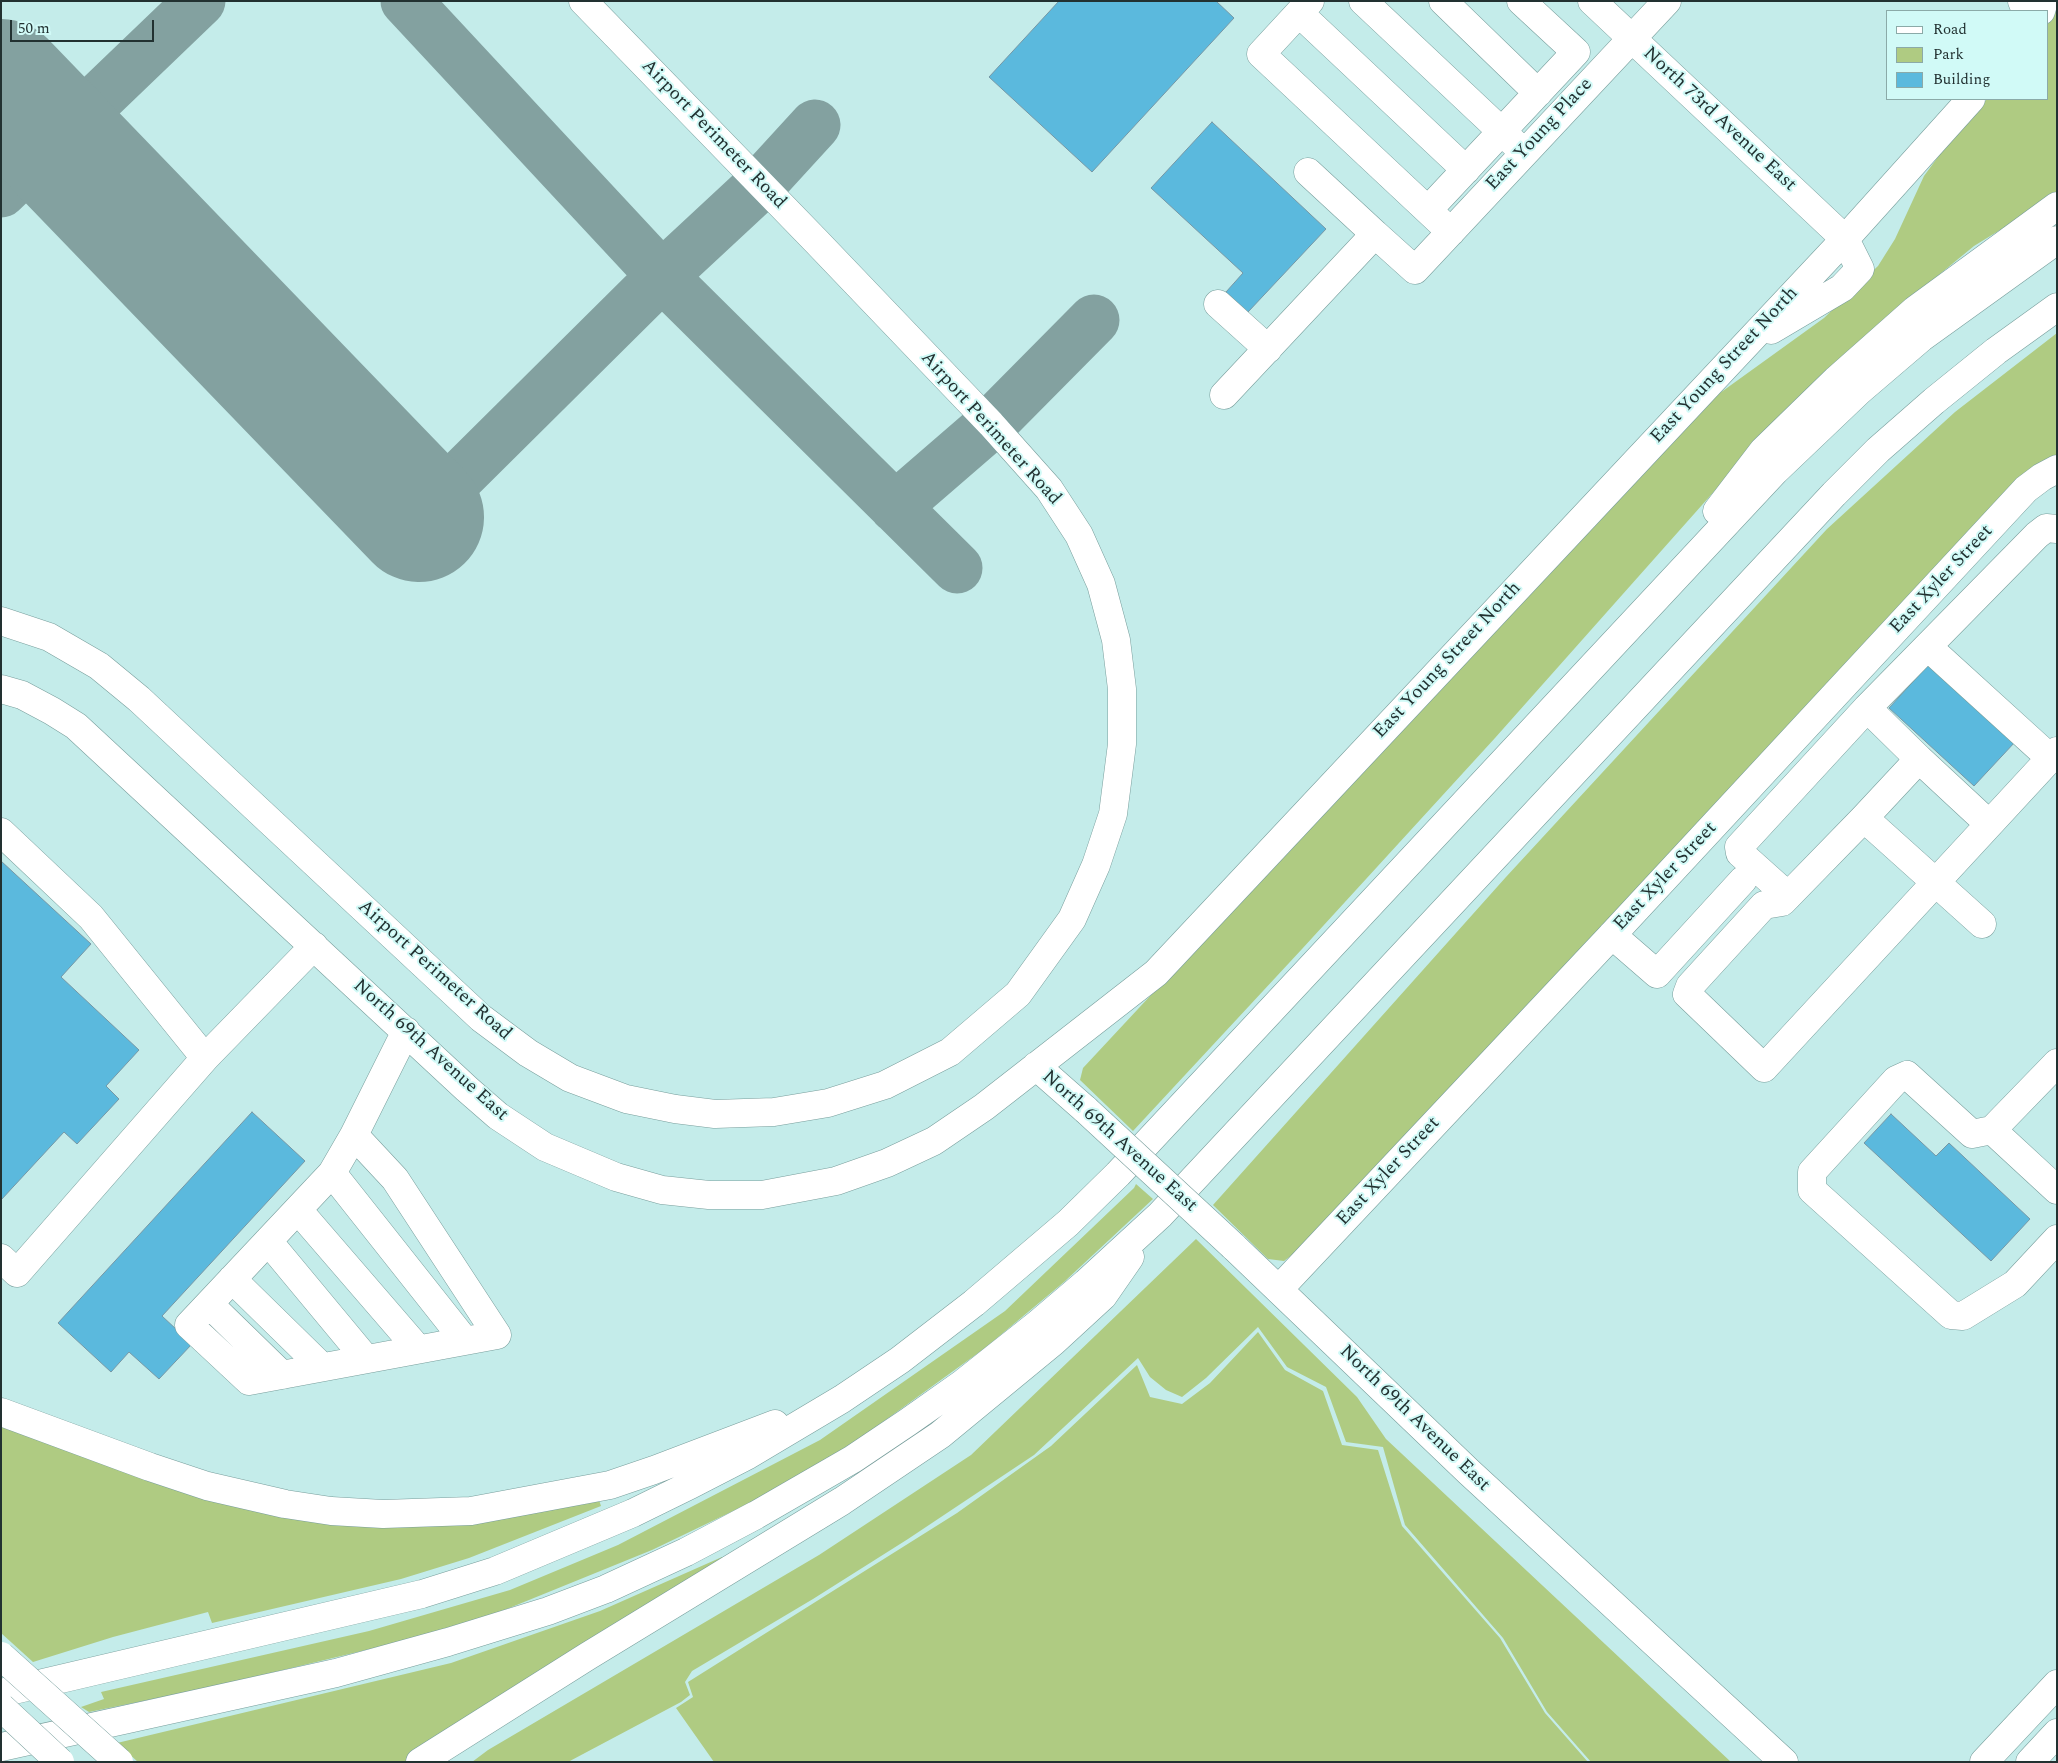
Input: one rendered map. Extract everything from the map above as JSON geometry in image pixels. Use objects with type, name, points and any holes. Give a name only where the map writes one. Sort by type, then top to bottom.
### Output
[{"type":"main road","name":"Airport Perimeter Road","points":[[1,621],[49,637],[99,666],[139,699],[481,1018],[528,1053],[570,1078],[626,1099],[675,1109],[715,1114],[774,1112],[828,1103],[885,1086],[950,1052],[1018,994],[1072,919],[1096,865],[1113,814],[1122,744],[1122,689],[1116,640],[1101,584],[1079,535],[1049,489],[1037,475],[991,424],[816,241],[583,1]]},
{"type":"main road","points":[[1363,1],[1524,152]]},
{"type":"main road","points":[[1442,1],[1538,93]]},
{"type":"main road","points":[[1521,1],[1597,74]]},
{"type":"main road","name":"North 73rd Avenue East","points":[[1592,1],[1845,239]]},
{"type":"main road","name":"East Young Place","points":[[1375,234],[1415,270],[1632,38],[1663,2]]},
{"type":"main road","points":[[1451,232],[1261,54],[1305,7],[1466,170]]},
{"type":"main road","points":[[1428,210],[1576,52]]},
{"type":"main road","name":"East Young Street North","points":[[1036,1066],[1156,973],[1845,239],[1970,100]]},
{"type":"main road","points":[[1224,395],[1375,234],[1308,172]]},
{"type":"main road","points":[[1610,649],[1763,451],[1836,380],[1915,310],[2057,206]]},
{"type":"main road","points":[[1,1693],[422,1594],[495,1571],[633,1512],[748,1455],[842,1399],[900,1360],[974,1303],[1075,1216],[1118,1174],[1776,471],[1859,391],[1921,338],[2057,240]]},
{"type":"main road","points":[[1218,304],[1268,349]]},
{"type":"main road","points":[[1,1747],[336,1673],[448,1642],[548,1611],[615,1585],[686,1552],[756,1515],[853,1459],[908,1422],[962,1384],[1039,1323],[1160,1215],[1840,488],[1878,450],[1934,400],[1996,351],[2057,307]]},
{"type":"main road","name":"East Xyler Street","points":[[1279,1289],[1612,935],[2026,489],[2042,477],[2057,470]]},
{"type":"main road","points":[[1788,896],[1740,853],[1739,847],[1867,708],[2037,535],[2046,528],[2057,529]]},
{"type":"main road","points":[[1918,759],[1864,818],[1782,902],[1764,904],[1690,986],[1687,994],[1764,1068],[2053,755],[1928,647]]},
{"type":"main road","name":"North 69th Avenue East","points":[[1,688],[22,695],[76,726],[498,1116],[545,1147],[616,1177],[662,1190],[709,1195],[762,1195],[836,1181],[887,1163],[934,1141],[984,1107],[1036,1066],[1233,1246],[1469,1472],[1784,1762]]},
{"type":"main road","points":[[1867,708],[1918,759],[1989,824]]},
{"type":"main road","points":[[1864,818],[1982,924]]},
{"type":"main road","points":[[1,832],[91,917],[205,1058]]},
{"type":"main road","points":[[1612,935],[1657,974],[1743,880]]},
{"type":"main road","points":[[1,1258],[17,1273],[205,1058],[314,946]]},
{"type":"main road","points":[[354,1135],[395,1179],[497,1335],[282,1375],[208,1304],[332,1173],[354,1135],[406,1031]]},
{"type":"main road","points":[[2057,1062],[1992,1130],[1972,1134],[1907,1075],[1896,1080],[1812,1172],[1812,1190],[1951,1315],[1963,1316],[2015,1284],[2057,1240]]},
{"type":"main road","points":[[1992,1130],[2057,1190]]},
{"type":"main road","points":[[332,1173],[465,1341]]},
{"type":"main road","points":[[298,1210],[418,1349]]},
{"type":"main road","points":[[420,1762],[588,1656],[842,1501],[940,1436],[1053,1342],[1103,1296],[1160,1215]]},
{"type":"main road","points":[[268,1241],[366,1359]]},
{"type":"main road","points":[[232,1279],[322,1367]]},
{"type":"main road","points":[[1,1412],[150,1467],[207,1486],[248,1496],[331,1511],[427,1514],[472,1511],[610,1485],[842,1399]]},
{"type":"main road","points":[[1,1656],[119,1762]]},
{"type":"main road","points":[[1984,1762],[2057,1684]]},
{"type":"main road","points":[[1,1707],[60,1762]]},
{"type":"main road","points":[[2034,1760],[2057,1733]]},
{"type":"green space","points":[[2057,4],[2057,195],[1974,246],[1918,292],[1856,344],[1750,451],[1495,738],[1133,1131],[1080,1080],[1083,1068],[1695,411],[1824,318],[1878,266],[1895,239],[1924,176],[1954,135],[1986,100],[2048,100],[2048,24]]},
{"type":"green space","points":[[2057,333],[2057,457],[1304,1246],[1284,1261],[1268,1259],[1213,1205],[1506,877],[1827,529],[1955,412]]},
{"type":"green space","points":[[1136,1184],[1153,1199],[1064,1282],[985,1348],[858,1440],[754,1501],[652,1550],[497,1613],[399,1642],[217,1686],[89,1712],[81,1707],[104,1699],[101,1692],[369,1631],[510,1590],[618,1545],[820,1440],[1005,1311]]},
{"type":"green space","points":[[1196,1239],[1357,1397],[1386,1439],[1731,1762],[1591,1762],[1547,1712],[1503,1638],[1405,1525],[1383,1447],[1346,1442],[1326,1387],[1287,1367],[1258,1327],[1206,1378],[1182,1397],[1166,1390],[1150,1377],[1138,1358],[1034,1455],[908,1539],[813,1599],[692,1671],[685,1682],[690,1695],[681,1702],[568,1762],[472,1762],[488,1750],[819,1555],[971,1455]]},
{"type":"green space","points":[[1258,1332],[1285,1370],[1323,1391],[1342,1445],[1378,1450],[1402,1526],[1500,1638],[1545,1713],[1588,1762],[714,1762],[676,1708],[693,1697],[688,1682],[957,1513],[1051,1446],[1137,1365],[1150,1397],[1182,1404],[1210,1383]]},
{"type":"green space","points":[[1,1425],[268,1511],[598,1497],[601,1506],[469,1558],[401,1579],[212,1623],[208,1612],[113,1637],[33,1662],[1,1633]]},
{"type":"green space","points":[[722,1557],[724,1563],[407,1762],[138,1762],[117,1743],[451,1663],[600,1611]]},
{"type":"building","points":[[1059,1],[1216,1],[1234,18],[1092,172],[989,77]]},
{"type":"building","points":[[1212,122],[1326,229],[1248,312],[1226,292],[1243,273],[1151,188]]},
{"type":"building","points":[[1930,663],[2015,742],[1974,786],[1889,708]]},
{"type":"building","points":[[1,861],[91,944],[61,977],[139,1050],[106,1086],[119,1099],[77,1144],[64,1132],[1,1200]]},
{"type":"building","points":[[252,1112],[305,1161],[162,1316],[192,1344],[159,1379],[129,1352],[111,1372],[58,1323]]},
{"type":"building","points":[[1891,1114],[1936,1156],[1949,1143],[2030,1219],[1991,1261],[1864,1143]]},
{"type":"taxiway","points":[[1,192],[200,1]]},
{"type":"taxiway","points":[[406,1],[662,276],[957,568]]},
{"type":"taxiway","points":[[419,517],[662,276],[761,184],[815,125]]},
{"type":"taxiway","points":[[895,507],[991,424],[1094,320]]},
{"type":"runway","points":[[1,84],[419,517]]}]
